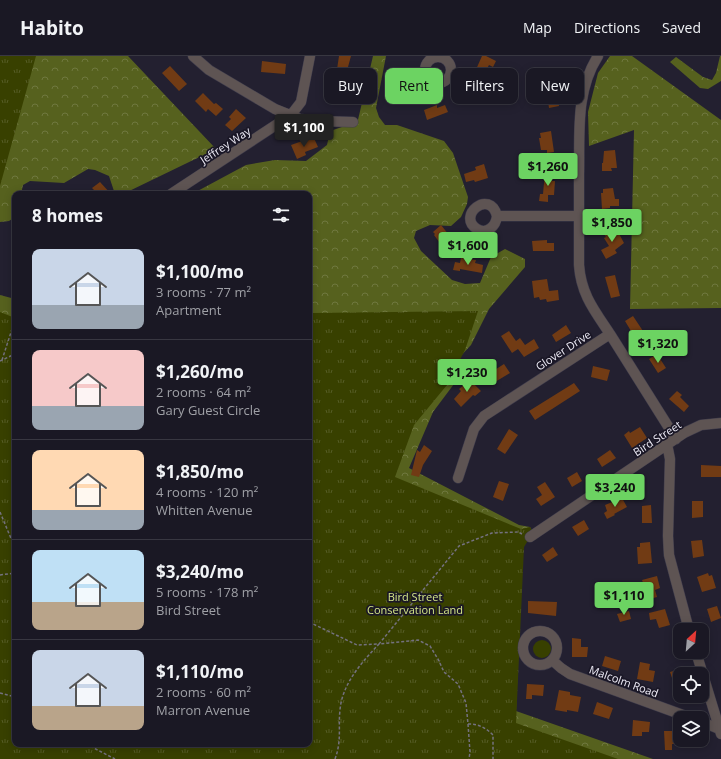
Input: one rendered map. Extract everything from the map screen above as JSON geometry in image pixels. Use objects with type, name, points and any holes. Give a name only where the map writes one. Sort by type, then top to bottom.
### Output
[{"type":"street","points":[[193,56],[209,70],[275,109],[300,119],[353,122]]},
{"type":"street","points":[[291,115],[301,102],[310,56]]},
{"type":"street","points":[[598,56],[589,71],[581,98],[579,216],[579,265],[581,282],[590,303],[676,439]]},
{"type":"street","name":"Jeffrey Way","points":[[176,191],[291,115]]},
{"type":"street","points":[[497,216],[579,216]]},
{"type":"street","name":"Glover Drive","points":[[458,478],[474,429],[484,416],[610,334]]},
{"type":"street","name":"Bird Street","points":[[530,537],[686,432],[700,425],[721,423]]},
{"type":"street","points":[[667,444],[670,459],[669,555],[687,623]]},
{"type":"street","points":[[698,659],[720,732]]},
{"type":"street","name":"Malcolm Road","points":[[552,660],[570,674],[673,711]]},
{"type":"street","points":[[709,726],[720,732]]},
{"type":"path","points":[[1,360],[12,329]]},
{"type":"path","points":[[1,360],[12,355]]},
{"type":"path","points":[[0,512],[12,541]]},
{"type":"path","points":[[335,759],[340,739],[340,709],[345,690],[361,663],[379,644],[459,546],[492,533],[518,532],[530,537]]},
{"type":"path","points":[[0,575],[12,573]]},
{"type":"path","points":[[312,624],[356,646],[418,640],[430,646],[438,658],[444,672],[458,684],[466,703],[470,752],[469,759]]},
{"type":"path","points":[[0,693],[12,697]]},
{"type":"path","points":[[468,724],[476,724],[486,728],[493,735],[493,759]]},
{"type":"path","points":[[92,747],[115,759]]},
{"type":"green space","points":[[0,56],[128,56],[216,149],[129,191],[114,191],[109,176],[95,170],[88,169],[64,183],[30,181],[23,185],[22,191],[12,191],[12,219],[9,221],[0,222]]},
{"type":"green space","points":[[0,56],[36,56],[0,186]]},
{"type":"green space","name":"Bird Street Conservation Land","points":[[373,56],[386,56],[377,103],[377,68],[370,68]]},
{"type":"green space","points":[[610,56],[632,56],[721,120],[721,308],[630,309],[634,130],[589,146],[588,112],[598,73]]},
{"type":"green space","points":[[720,56],[721,81],[708,89],[700,88],[670,62],[676,57],[703,77],[712,80],[716,73]]},
{"type":"green space","name":"Bird Street Conservation Land","points":[[362,104],[377,104],[376,108],[379,117],[385,125],[397,125],[444,141],[453,153],[468,197],[467,204],[461,217],[451,226],[430,225],[416,231],[414,238],[421,251],[452,280],[465,284],[480,283],[491,257],[505,249],[525,259],[525,267],[489,309],[471,345],[456,361],[454,384],[433,412],[409,468],[519,525],[530,527],[537,539],[523,539],[516,711],[653,759],[0,759],[0,295],[12,298],[12,747],[312,747],[312,191],[198,191],[246,165],[275,160],[306,161],[327,145],[330,131],[351,124],[357,124]]},
{"type":"green space","name":"Bird Street Conservation Land","points":[[478,311],[465,350],[447,385],[414,425],[395,477],[521,529],[530,527],[537,539],[527,542],[524,547],[516,723],[618,759],[0,759],[0,312],[12,317],[12,747],[312,747],[312,313]]},
{"type":"green space","points":[[542,640],[546,641],[550,645],[550,653],[546,657],[542,658],[538,657],[534,653],[533,649],[534,645],[538,641]]},
{"type":"building","points":[[339,56],[351,56],[348,68],[337,68]]},
{"type":"building","points":[[482,56],[486,56],[496,61],[493,67],[489,65],[487,68],[477,68]]},
{"type":"building","points":[[262,61],[286,64],[285,74],[261,72]]},
{"type":"building","points":[[170,66],[187,84],[179,91],[162,73]]},
{"type":"building","points":[[203,93],[214,104],[216,103],[223,109],[216,116],[208,109],[206,112],[195,101]]},
{"type":"building","points":[[548,104],[559,104],[559,106],[549,108]]},
{"type":"building","points":[[437,105],[437,108],[445,105],[448,112],[427,120],[424,110]]},
{"type":"building","points":[[236,109],[246,118],[232,131],[225,125],[231,119],[229,117]]},
{"type":"building","points":[[551,131],[554,152],[547,153],[547,150],[541,150],[539,138],[541,138],[540,133]]},
{"type":"building","points":[[314,138],[318,147],[305,152],[306,155],[297,159],[291,145]]},
{"type":"building","points":[[615,150],[617,168],[611,168],[612,171],[602,171],[604,151]]},
{"type":"building","points":[[484,164],[488,178],[475,182],[474,180],[466,182],[464,174],[476,170],[475,167]]},
{"type":"building","points":[[545,172],[553,173],[552,181],[555,181],[554,195],[548,195],[548,202],[539,201],[540,194],[543,194]]},
{"type":"building","points":[[100,182],[108,191],[93,191],[94,190],[92,188]]},
{"type":"building","points":[[613,188],[615,199],[619,199],[619,206],[610,206],[610,208],[602,209],[601,193],[603,193],[603,189]]},
{"type":"building","points":[[441,225],[453,240],[448,244],[446,242],[442,246],[433,232]]},
{"type":"building","points":[[616,228],[624,243],[615,250],[617,253],[606,259],[601,250],[609,246],[604,238],[606,237],[604,234]]},
{"type":"building","points":[[547,240],[547,243],[554,243],[554,251],[533,251],[532,241]]},
{"type":"building","points":[[461,258],[476,260],[475,263],[483,265],[482,273],[460,269],[460,271],[453,270],[455,262],[460,263]]},
{"type":"building","points":[[615,275],[620,296],[611,298],[605,277]]},
{"type":"building","points":[[547,279],[549,291],[558,290],[559,300],[547,302],[546,299],[540,300],[539,297],[534,298],[532,281]]},
{"type":"building","points":[[633,316],[643,331],[634,336],[625,321]]},
{"type":"building","points":[[566,325],[571,333],[556,342],[552,335]]},
{"type":"building","points":[[509,331],[516,341],[520,338],[525,345],[534,339],[539,348],[524,357],[518,349],[512,353],[501,336]]},
{"type":"building","points":[[657,354],[666,368],[658,373],[649,359]]},
{"type":"building","points":[[504,364],[510,373],[495,382],[490,373]]},
{"type":"building","points":[[593,366],[610,370],[607,381],[591,377]]},
{"type":"building","points":[[470,380],[481,391],[475,396],[473,395],[461,407],[454,399],[461,391],[459,389]]},
{"type":"building","points":[[574,383],[580,391],[535,420],[529,411]]},
{"type":"building","points":[[677,391],[682,395],[680,397],[689,406],[684,412],[669,399]]},
{"type":"building","points":[[640,427],[647,438],[632,448],[624,435],[629,431],[630,433]]},
{"type":"building","points":[[509,429],[518,435],[505,454],[497,449]]},
{"type":"building","points":[[424,445],[432,451],[423,465],[419,477],[411,475],[417,450],[420,452]]},
{"type":"building","points":[[610,450],[616,458],[602,467],[597,459]]},
{"type":"building","points":[[701,465],[721,466],[721,477],[701,477]]},
{"type":"building","points":[[577,472],[582,481],[572,487],[567,478]]},
{"type":"building","points":[[499,481],[509,484],[503,501],[493,497]]},
{"type":"building","points":[[545,482],[555,497],[541,506],[536,499],[542,495],[537,487]]},
{"type":"building","points":[[622,498],[627,507],[607,519],[604,513],[607,511],[605,505]]},
{"type":"building","points":[[692,501],[703,501],[703,517],[692,518]]},
{"type":"building","points":[[651,505],[652,523],[642,523],[642,506]]},
{"type":"building","points":[[584,520],[589,529],[578,536],[572,527]]},
{"type":"building","points":[[702,540],[704,556],[693,558],[691,541]]},
{"type":"building","points":[[650,542],[652,563],[638,564],[637,547],[640,547],[640,543]]},
{"type":"building","points":[[553,547],[558,555],[547,562],[542,555]]},
{"type":"building","points":[[708,573],[709,576],[712,575],[716,588],[702,592],[697,577]]},
{"type":"building","points":[[657,576],[660,588],[655,590],[657,597],[643,601],[641,596],[647,594],[642,580]]},
{"type":"building","points":[[528,601],[557,602],[556,616],[528,613]]},
{"type":"building","points":[[717,606],[721,618],[711,622],[707,609]]},
{"type":"building","points":[[665,609],[670,625],[659,628],[656,619],[650,620],[649,613]]},
{"type":"building","points":[[629,611],[631,619],[620,622],[617,614]]},
{"type":"building","points":[[572,638],[581,639],[581,647],[588,647],[587,657],[572,657]]},
{"type":"building","points":[[605,656],[621,661],[618,671],[602,666]]},
{"type":"building","points":[[640,662],[650,664],[649,670],[655,671],[653,682],[637,679]]},
{"type":"building","points":[[673,671],[673,681],[670,672]]},
{"type":"building","points":[[527,684],[544,685],[543,696],[532,695],[532,699],[526,699]]},
{"type":"building","points":[[559,690],[570,692],[570,695],[581,697],[578,712],[555,710]]},
{"type":"building","points":[[597,702],[613,708],[609,719],[593,714]]},
{"type":"building","points":[[633,720],[650,722],[649,732],[642,732],[642,736],[632,736]]},
{"type":"building","points":[[664,731],[673,731],[672,750],[665,750]]}]
